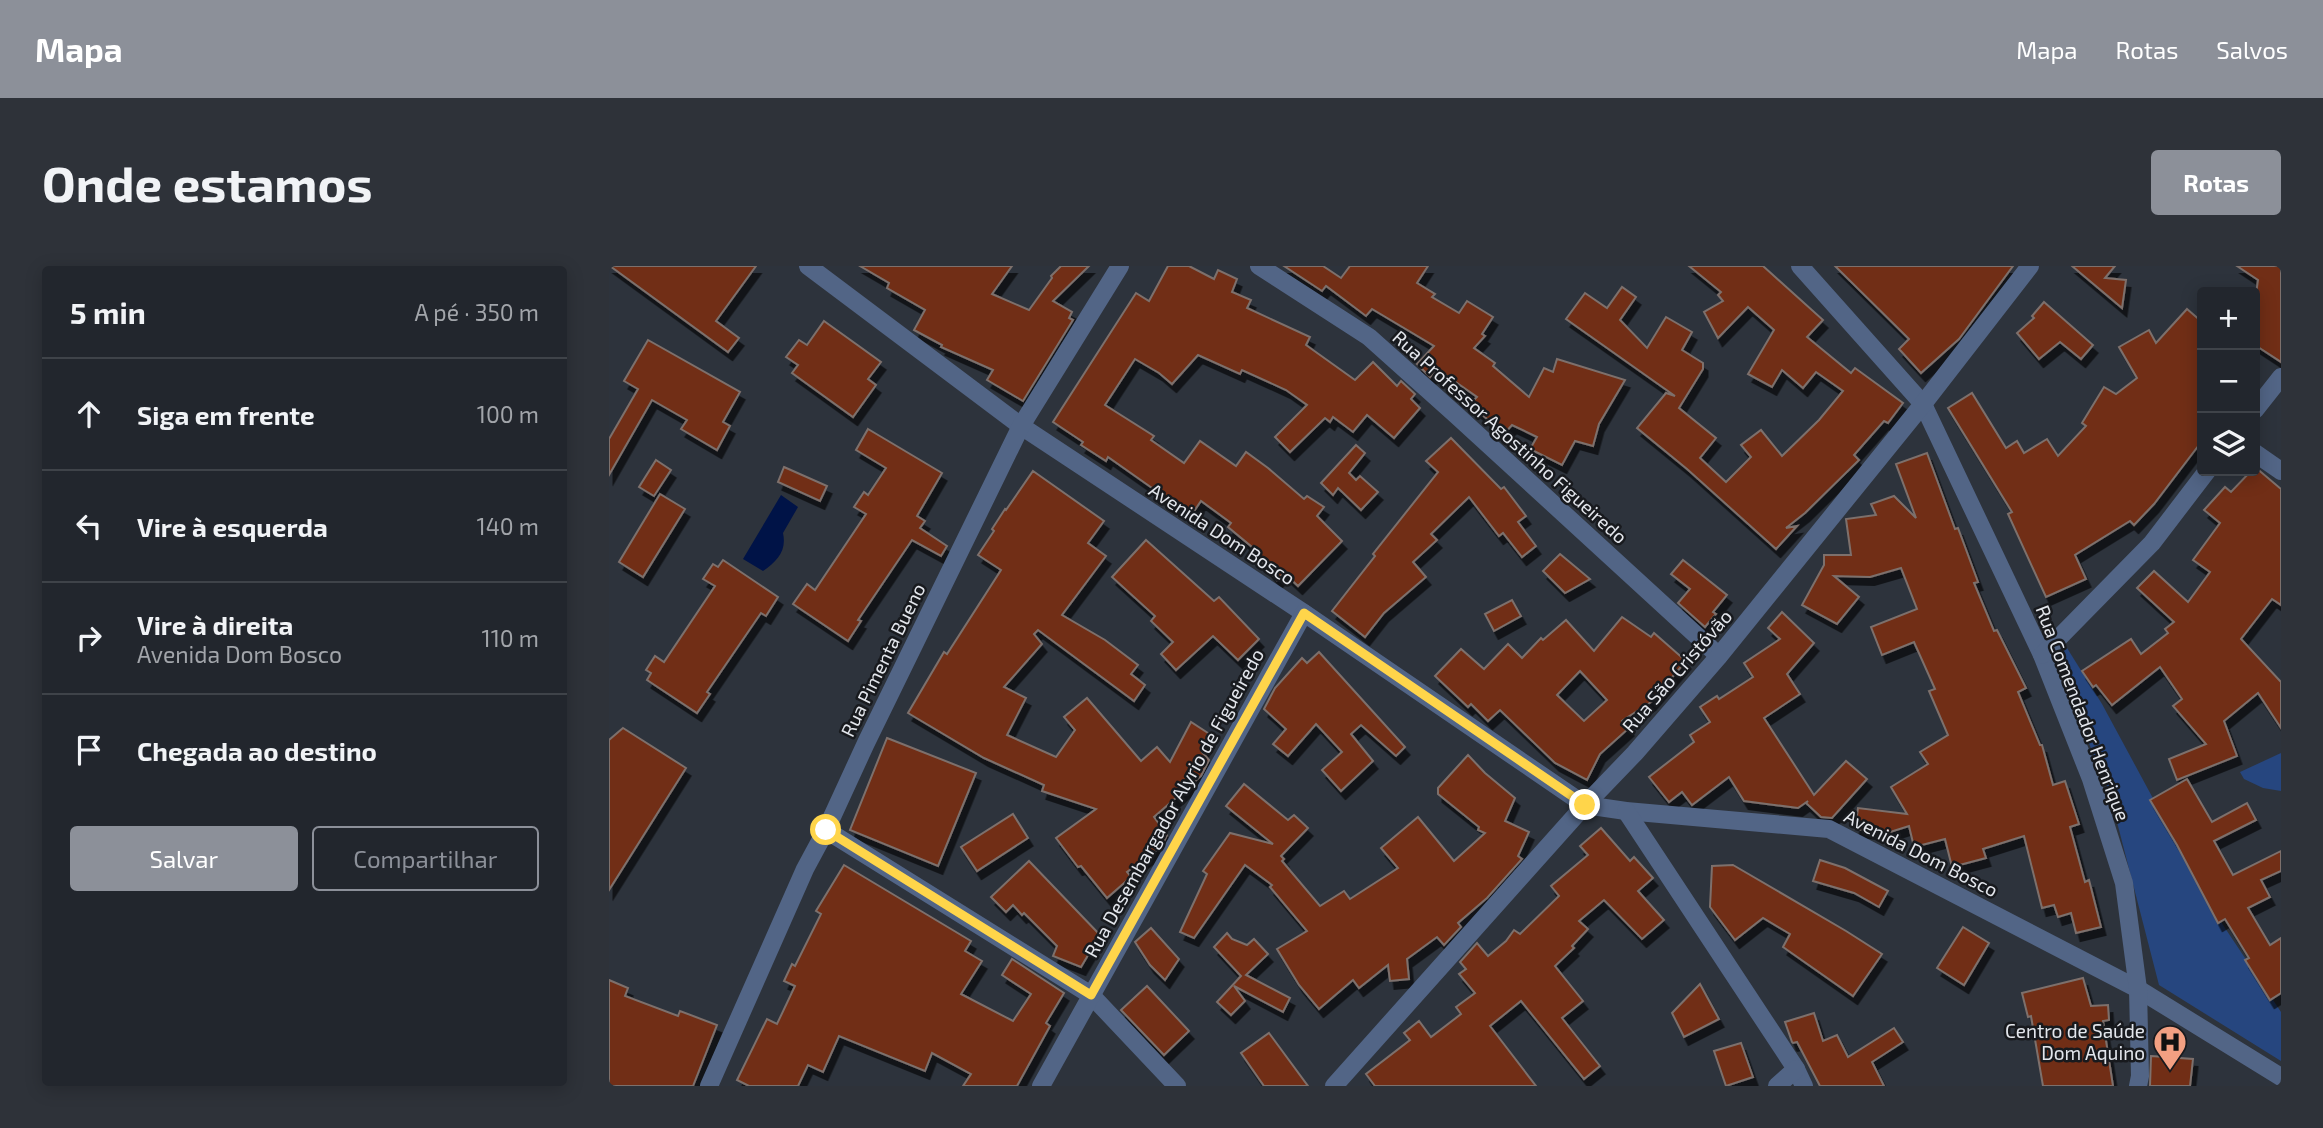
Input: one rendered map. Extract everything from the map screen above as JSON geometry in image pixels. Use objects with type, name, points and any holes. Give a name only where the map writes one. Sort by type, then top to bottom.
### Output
[{"type":"street","name":"Avenida Dom Bosco","points":[[808,266],[828,272],[1021,426],[1304,613],[1585,805],[1829,829],[2138,989]]},
{"type":"street","name":"Rua Pimenta Bueno","points":[[709,1086],[805,869],[1021,426],[1121,266]]},
{"type":"street","name":"Rua Professor Agostinho Figueiredo","points":[[1259,266],[1369,338],[1719,656]]},
{"type":"street","name":"Rua Comendador Henrique","points":[[1800,266],[1923,404],[2042,655],[2091,779],[2124,883],[2138,989],[2138,1086]]},
{"type":"street","name":"Rua São Cristóvão","points":[[1334,1086],[1585,805],[1635,753],[1719,656],[2031,266]]},
{"type":"street","points":[[2260,404],[2281,377]]},
{"type":"street","points":[[2260,456],[2281,471]]},
{"type":"street","points":[[2042,655],[2152,543],[2203,476]]},
{"type":"street","name":"Rua Desembargador Alyrio de Figueiredo","points":[[1041,1086],[1304,613]]},
{"type":"street","points":[[1626,811],[1796,1069],[1804,1086]]},
{"type":"street","points":[[826,830],[1091,995],[1177,1086]]},
{"type":"street","points":[[2138,989],[2281,1077]]},
{"type":"street","points":[[1777,1086],[1796,1069]]},
{"type":"shaded area","points":[[781,495],[798,507],[783,533],[784,545],[780,555],[763,571],[743,559]]},
{"type":"shaded area","points":[[2067,648],[2102,704],[2215,913],[2281,1012],[2281,1061],[2159,985],[2109,791],[2080,722],[2058,656]]},
{"type":"shaded area","points":[[2281,753],[2281,791],[2263,788],[2244,779],[2240,772]]},
{"type":"building","points":[[610,266],[756,266],[716,321],[739,338],[728,352]]},
{"type":"building","points":[[860,266],[1012,266],[992,294],[1029,310],[1051,276],[1061,266],[1089,266],[1053,301],[1072,312],[1069,318],[1073,320],[1023,401],[987,380],[993,370],[941,347],[942,345],[914,330],[925,310],[887,288],[889,283]]},
{"type":"building","points":[[1168,266],[1189,266],[1214,279],[1218,270],[1237,279],[1232,292],[1251,300],[1247,308],[1310,337],[1306,345],[1355,380],[1373,362],[1397,386],[1401,381],[1415,394],[1411,399],[1420,408],[1394,438],[1367,415],[1353,432],[1333,417],[1330,422],[1325,418],[1290,452],[1275,437],[1307,405],[1286,390],[1242,370],[1240,374],[1198,355],[1172,384],[1135,359],[1105,405],[1154,436],[1151,440],[1184,463],[1200,441],[1236,466],[1246,452],[1304,499],[1307,496],[1324,507],[1317,516],[1342,541],[1298,586],[1284,573],[1277,580],[1255,554],[1258,552],[1228,527],[1231,523],[1201,501],[1190,517],[1108,457],[1106,461],[1081,445],[1083,442],[1053,422],[1136,293],[1149,301]]},
{"type":"building","points":[[1284,266],[1323,266],[1341,278],[1350,266],[1428,266],[1417,283],[1435,294],[1432,297],[1459,313],[1467,301],[1493,317],[1482,334],[1485,336],[1474,348],[1495,363],[1493,366],[1529,397],[1544,368],[1553,372],[1557,359],[1625,380],[1599,424],[1593,446],[1575,441],[1562,465],[1530,449],[1537,437],[1512,425],[1504,434],[1470,404],[1477,397],[1437,369],[1430,377],[1417,364],[1434,346],[1372,309],[1366,316],[1326,286],[1322,291]]},
{"type":"building","points":[[1689,266],[1763,266],[1823,320],[1807,337],[1851,373],[1855,368],[1903,403],[1888,423],[1884,421],[1854,455],[1859,460],[1786,528],[1797,526],[1776,549],[1637,428],[1666,393],[1675,396],[1566,319],[1585,293],[1607,308],[1622,287],[1636,297],[1620,320],[1647,348],[1666,317],[1692,332],[1682,350],[1703,363],[1703,369],[1679,408],[1716,438],[1700,458],[1726,482],[1751,457],[1741,445],[1761,430],[1782,456],[1819,420],[1843,391],[1816,372],[1803,388],[1782,370],[1772,387],[1748,374],[1774,330],[1748,307],[1718,338],[1704,312],[1723,301],[1718,295],[1721,292]]},
{"type":"building","points":[[1835,266],[2013,266],[1959,339],[1921,373],[1899,349],[1909,339]]},
{"type":"building","points":[[2072,266],[2115,266],[2105,278],[2126,280],[2122,308]]},
{"type":"building","points":[[2237,266],[2281,266],[2281,362],[2260,348],[2258,280]]},
{"type":"building","points":[[2044,302],[2093,345],[2081,359],[2060,342],[2039,359],[2017,333],[2034,318],[2032,316]]},
{"type":"building","points":[[2187,309],[2197,318],[2197,448],[2154,504],[2134,525],[2130,521],[2075,555],[2086,579],[2046,597],[2008,514],[2012,512],[1948,408],[1972,393],[2006,448],[2017,441],[2024,453],[2047,439],[2058,456],[2086,426],[2082,423],[2104,387],[2116,394],[2137,378],[2119,347],[2149,330],[2156,343]]},
{"type":"building","points":[[824,321],[881,362],[868,379],[876,385],[853,417],[792,373],[798,365],[786,357],[799,340],[807,345]]},
{"type":"building","points":[[648,340],[740,392],[723,422],[730,426],[717,450],[681,429],[687,420],[652,400],[609,475],[609,439],[638,389],[624,381]]},
{"type":"building","points":[[868,429],[942,473],[917,516],[925,521],[920,528],[947,546],[941,556],[912,540],[858,620],[861,621],[848,641],[793,604],[807,584],[815,590],[866,514],[854,507],[864,492],[868,495],[886,468],[856,450]]},
{"type":"building","points":[[1451,438],[1501,489],[1504,487],[1526,516],[1518,522],[1536,546],[1522,557],[1503,533],[1499,536],[1469,497],[1431,534],[1437,540],[1413,562],[1426,577],[1384,613],[1365,637],[1332,611],[1438,472],[1426,461]]},
{"type":"building","points":[[1356,445],[1365,453],[1349,473],[1356,480],[1360,476],[1378,492],[1361,510],[1338,488],[1333,495],[1321,483]]},
{"type":"building","points":[[1927,453],[1955,529],[1958,528],[1978,582],[1974,583],[1994,631],[1997,630],[2026,688],[2018,692],[2042,745],[2053,785],[2065,781],[2079,824],[2070,827],[2085,882],[2089,880],[2101,927],[2076,933],[2071,913],[2058,917],[2054,905],[2042,908],[2024,836],[1983,849],[1986,858],[1952,867],[1945,839],[1914,847],[1909,826],[1887,833],[1855,829],[1858,808],[1907,814],[1891,787],[1928,764],[1920,752],[1948,735],[1929,691],[1935,689],[1914,642],[1882,655],[1871,627],[1917,609],[1901,568],[1870,577],[1834,576],[1859,597],[1837,624],[1802,605],[1824,565],[1824,555],[1851,555],[1846,519],[1876,515],[1871,504],[1894,496],[1916,518],[1896,464]]},
{"type":"building","points":[[656,460],[671,470],[654,496],[639,487]]},
{"type":"building","points":[[784,467],[827,486],[820,501],[778,482]]},
{"type":"building","points":[[1033,471],[1104,521],[1088,543],[1106,556],[1062,615],[1105,640],[1138,665],[1131,674],[1145,685],[1134,701],[1038,630],[1034,634],[1042,644],[1004,687],[1026,698],[1007,735],[1056,757],[1075,730],[1064,717],[1087,698],[1141,761],[1157,747],[1170,762],[1191,722],[1211,735],[1202,752],[1209,760],[1201,776],[1154,817],[1167,835],[1161,847],[1127,872],[1131,877],[1107,898],[1056,838],[1096,809],[1042,791],[1044,785],[984,758],[908,713],[944,652],[947,654],[1001,570],[978,555],[1005,509]]},
{"type":"building","points":[[2260,471],[2281,489],[2281,605],[2272,599],[2241,639],[2281,682],[2281,728],[2258,693],[2224,721],[2237,756],[2177,780],[2169,759],[2206,744],[2173,706],[2182,699],[2160,667],[2112,705],[2096,685],[2093,687],[2082,671],[2131,639],[2141,654],[2168,633],[2165,629],[2174,622],[2137,588],[2154,571],[2188,602],[2210,572],[2193,560],[2220,523],[2204,510],[2225,487],[2231,492],[2246,476],[2260,476]]},
{"type":"building","points":[[660,494],[685,509],[643,577],[619,562]]},
{"type":"building","points":[[1146,540],[1214,601],[1219,597],[1259,639],[1238,660],[1213,636],[1176,670],[1161,654],[1173,642],[1151,621],[1155,616],[1112,577]]},
{"type":"building","points":[[1560,554],[1590,579],[1565,593],[1543,571]]},
{"type":"building","points":[[723,560],[778,597],[766,616],[761,613],[707,692],[710,694],[697,713],[647,680],[651,673],[646,670],[655,656],[664,662],[715,586],[703,579],[713,564],[718,567]]},
{"type":"building","points":[[1683,560],[1727,595],[1705,627],[1678,603],[1690,589],[1671,574]]},
{"type":"building","points":[[1512,600],[1521,616],[1494,631],[1485,614]]},
{"type":"building","points":[[1782,612],[1814,643],[1787,674],[1800,694],[1764,718],[1814,795],[1846,761],[1867,779],[1832,818],[1821,817],[1806,803],[1808,801],[1798,808],[1744,801],[1729,777],[1692,805],[1682,792],[1669,802],[1649,777],[1694,742],[1690,735],[1710,722],[1700,707],[1717,696],[1719,699],[1753,677],[1744,663],[1780,639],[1768,628]]},
{"type":"building","points":[[1622,617],[1651,637],[1654,633],[1686,661],[1651,702],[1622,721],[1629,728],[1600,754],[1587,780],[1555,763],[1500,710],[1488,721],[1471,704],[1468,707],[1435,676],[1461,649],[1484,669],[1508,644],[1522,658],[1541,638],[1543,640],[1566,620],[1594,651]],"holes":[[[1580,671],[1607,700],[1584,721],[1557,695]]]},
{"type":"building","points":[[1319,652],[1405,747],[1396,756],[1361,725],[1351,734],[1373,761],[1341,791],[1322,770],[1342,752],[1316,724],[1288,756],[1273,744],[1286,729],[1264,709],[1275,688],[1302,658],[1307,663]]},
{"type":"building","points":[[623,728],[686,768],[609,890],[609,740]]},
{"type":"building","points":[[887,738],[976,773],[938,866],[850,830]]},
{"type":"building","points":[[1468,755],[1515,798],[1505,821],[1529,832],[1518,856],[1522,859],[1487,898],[1458,923],[1461,927],[1444,945],[1437,937],[1407,959],[1409,979],[1390,981],[1388,965],[1359,988],[1353,980],[1319,1009],[1299,985],[1277,949],[1307,931],[1270,887],[1272,885],[1245,865],[1194,938],[1180,932],[1207,874],[1203,871],[1230,833],[1273,844],[1226,806],[1244,784],[1288,820],[1294,815],[1308,828],[1281,856],[1284,859],[1282,861],[1320,906],[1344,891],[1350,899],[1398,868],[1381,848],[1418,817],[1454,861],[1485,833],[1478,830],[1479,827],[1438,794],[1438,788]]},
{"type":"building","points":[[2187,779],[2212,822],[2247,803],[2256,820],[2214,841],[2233,875],[2281,851],[2281,871],[2261,880],[2270,897],[2248,908],[2270,945],[2281,938],[2281,993],[2270,1000],[2245,960],[2249,958],[2225,919],[2218,923],[2150,800]]},
{"type":"building","points":[[1013,814],[1028,838],[977,871],[961,847]]},
{"type":"building","points":[[1601,828],[1630,861],[1634,857],[1653,878],[1638,891],[1664,920],[1642,939],[1604,900],[1579,921],[1588,929],[1572,946],[1574,948],[1555,966],[1583,1001],[1562,1018],[1600,1066],[1584,1079],[1521,1001],[1490,1026],[1536,1086],[1375,1086],[1366,1074],[1410,1040],[1404,1033],[1419,1021],[1431,1037],[1461,1014],[1456,1007],[1475,993],[1459,974],[1466,969],[1460,962],[1477,943],[1488,956],[1506,941],[1514,930],[1520,934],[1559,896],[1551,886],[1588,855],[1580,846]]},
{"type":"building","points":[[1820,860],[1845,868],[1888,891],[1879,907],[1854,893],[1813,881]]},
{"type":"building","points":[[1029,861],[1100,935],[1081,967],[1053,956],[1057,946],[1024,913],[1022,915],[1013,905],[1006,912],[991,897]]},
{"type":"building","points":[[844,865],[971,941],[965,951],[982,961],[961,994],[1013,1021],[1031,994],[1002,975],[1012,959],[1064,993],[1046,1023],[1050,1026],[1017,1086],[963,1086],[971,1074],[932,1053],[925,1071],[839,1036],[823,1072],[808,1065],[798,1086],[749,1086],[737,1080],[767,1019],[777,1024],[795,986],[784,981],[792,964],[795,966],[821,914],[816,911]]},
{"type":"building","points":[[1733,865],[1882,954],[1853,996],[1783,947],[1790,934],[1763,918],[1735,940],[1710,907],[1712,866]]},
{"type":"building","points":[[1963,927],[1989,943],[1964,985],[1937,968]]},
{"type":"building","points":[[1151,928],[1179,959],[1165,980],[1150,965],[1135,942]]},
{"type":"building","points":[[1227,933],[1232,939],[1247,945],[1254,939],[1268,954],[1246,975],[1290,998],[1283,1012],[1234,986],[1245,1001],[1231,1015],[1217,1002],[1241,976],[1214,947]]},
{"type":"building","points":[[2083,978],[2091,1006],[2108,1005],[2109,1020],[2103,1021],[2113,1086],[2043,1086],[2031,1016],[2028,1017],[2022,993]]},
{"type":"building","points":[[609,980],[628,988],[625,996],[678,1016],[680,1011],[717,1025],[693,1086],[609,1086]]},
{"type":"building","points":[[1700,984],[1719,1019],[1684,1037],[1672,1013]]},
{"type":"building","points":[[1147,986],[1189,1031],[1164,1055],[1121,1010]]},
{"type":"building","points":[[1814,1013],[1823,1041],[1837,1035],[1848,1057],[1894,1028],[1903,1042],[1872,1062],[1884,1086],[1820,1086],[1797,1042],[1792,1042],[1785,1022]]},
{"type":"building","points":[[1269,1033],[1308,1086],[1264,1086],[1241,1053]]},
{"type":"building","points":[[1741,1043],[1753,1077],[1726,1086],[1714,1051]]},
{"type":"building","name":"Centro de Saúde Dom Aquino","points":[[2151,1056],[2193,1059],[2190,1086],[2150,1086]]},
{"type":"place","name":"Centro de Saúde Dom Aquino","points":[[2170,1072]]},
{"type":"route","points":[[826,830],[1091,995],[1304,613],[1585,805]]}]
